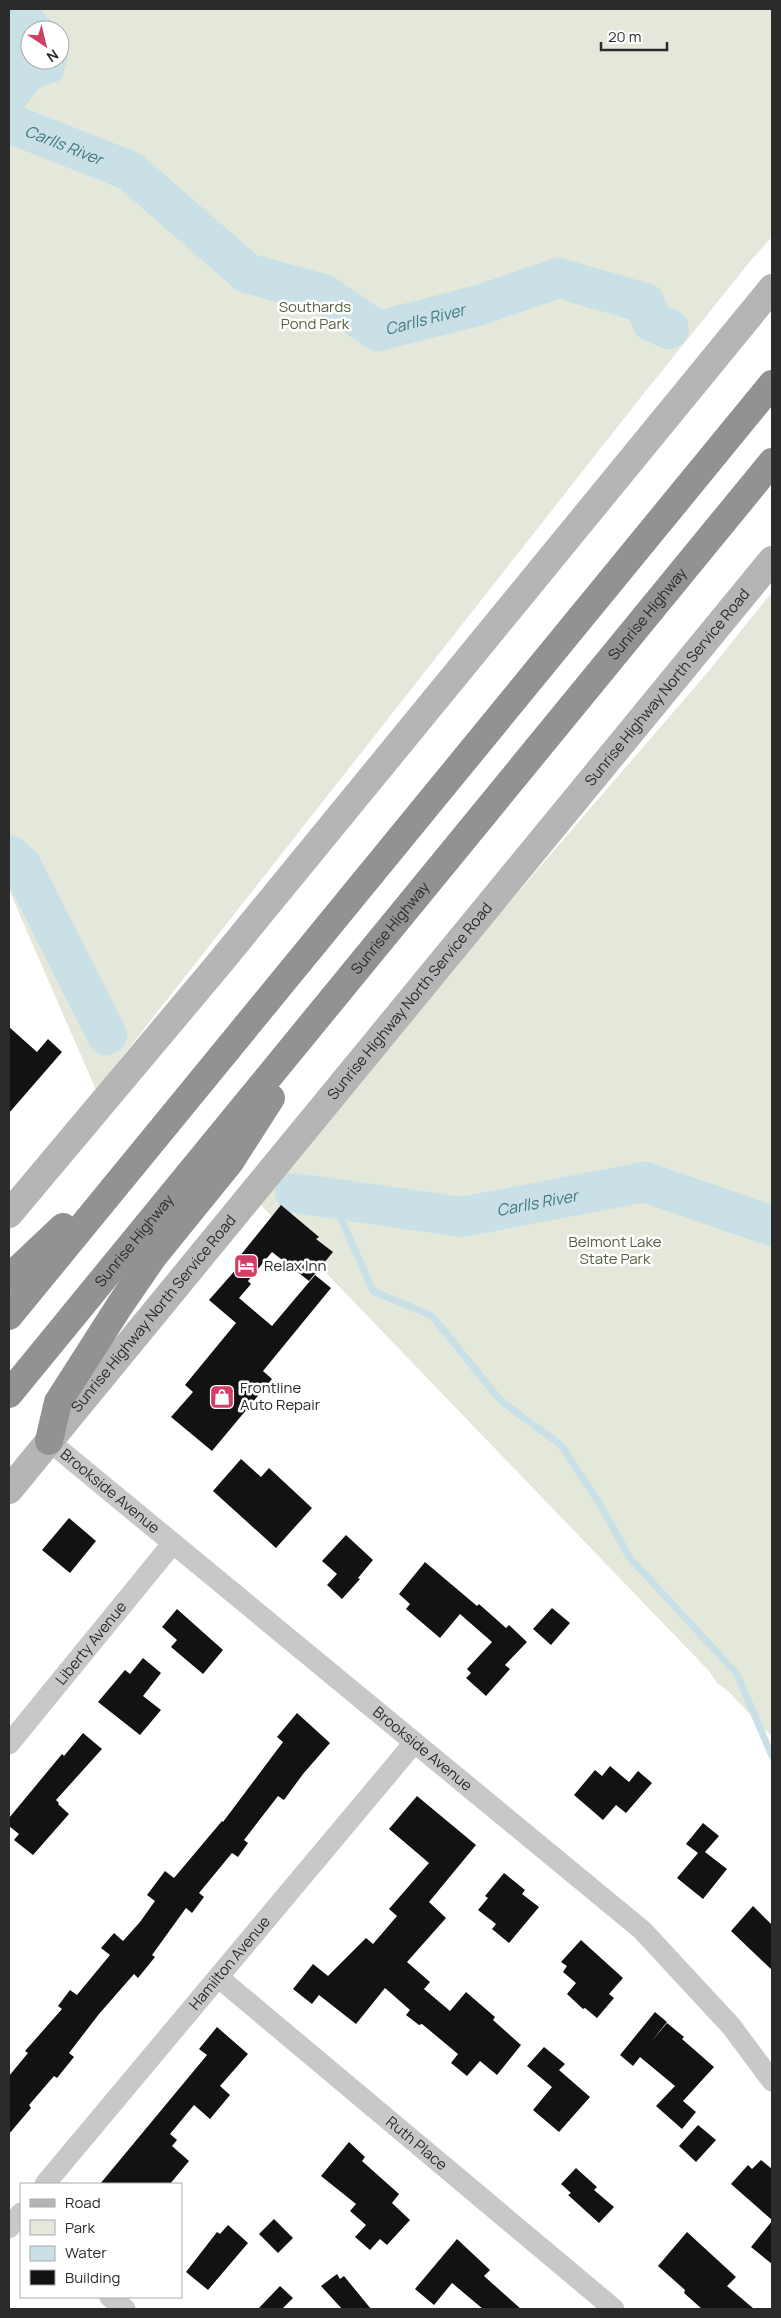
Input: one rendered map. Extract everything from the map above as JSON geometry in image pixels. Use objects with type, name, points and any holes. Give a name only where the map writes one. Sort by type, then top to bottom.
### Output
[{"type":"highway","points":[[9,1316],[772,384]]},
{"type":"highway","name":"Sunrise Highway","points":[[9,1394],[772,462]]},
{"type":"highway","points":[[48,1441],[58,1402],[120,1305],[153,1257],[230,1162],[337,993]]},
{"type":"highway","points":[[9,1278],[138,1158]]},
{"type":"main road","points":[[9,1214],[224,958],[772,288]]},
{"type":"main road","name":"Sunrise Highway North Service Road","points":[[48,1441],[772,560]]},
{"type":"main road","points":[[9,1490],[48,1441]]},
{"type":"street","name":"Brookside Avenue","points":[[48,1441],[642,1930],[731,2026],[772,2081]]},
{"type":"street","name":"Liberty Avenue","points":[[9,1744],[173,1543]]},
{"type":"street","name":"Hamilton Avenue","points":[[46,2183],[414,1743]]},
{"type":"street","name":"Ruth Place","points":[[218,1977],[614,2309]]},
{"type":"street","points":[[111,2298],[125,2309]]},
{"type":"green space","name":"Southards Pond Park","points":[[9,9],[772,9],[772,237],[752,259],[637,402],[96,1090],[9,890]]},
{"type":"green space","name":"Belmont Lake State Park","points":[[772,592],[772,1737],[729,1692],[717,1683],[709,1671],[254,1198],[708,672]]},
{"type":"water","points":[[9,9],[42,9],[42,12],[51,20],[20,20],[20,70],[64,70],[61,80],[40,87],[11,124],[9,130]]},
{"type":"building","points":[[9,1027],[37,1052],[48,1039],[62,1052],[9,1113]]},
{"type":"building","points":[[281,1205],[319,1237],[316,1239],[333,1252],[309,1281],[272,1252],[248,1281],[251,1284],[239,1298],[272,1326],[315,1275],[331,1288],[263,1371],[272,1379],[212,1451],[171,1417],[193,1392],[185,1385],[236,1323],[209,1300],[239,1266],[235,1262]]},
{"type":"building","points":[[241,1459],[261,1477],[269,1468],[312,1508],[276,1548],[213,1491]]},
{"type":"building","points":[[69,1518],[96,1541],[70,1573],[42,1550]]},
{"type":"building","points":[[346,1535],[373,1560],[358,1578],[360,1579],[342,1599],[327,1585],[337,1574],[322,1561]]},
{"type":"building","points":[[425,1562],[477,1606],[479,1604],[506,1628],[509,1625],[527,1642],[505,1665],[510,1669],[486,1696],[466,1678],[471,1673],[467,1669],[492,1642],[460,1614],[440,1638],[406,1609],[410,1604],[399,1594]]},
{"type":"building","points":[[552,1608],[570,1623],[551,1645],[533,1629]]},
{"type":"building","points":[[177,1609],[223,1650],[203,1674],[171,1647],[177,1640],[162,1627]]},
{"type":"building","points":[[143,1658],[161,1673],[143,1696],[161,1710],[140,1735],[98,1702],[125,1670],[130,1674]]},
{"type":"building","points":[[297,1713],[330,1743],[303,1774],[284,1800],[278,1796],[244,1840],[248,1843],[238,1857],[232,1853],[199,1893],[204,1897],[192,1913],[186,1908],[152,1955],[155,1957],[138,1978],[134,1974],[99,2014],[69,2053],[74,2057],[57,2078],[54,2076],[29,2105],[31,2108],[9,2134],[9,2076],[28,2053],[25,2051],[62,2009],[58,2006],[70,1990],[77,1995],[110,1955],[101,1948],[114,1933],[123,1941],[140,1922],[155,1901],[147,1895],[165,1871],[174,1878],[223,1822],[283,1742],[277,1737]]},
{"type":"building","points":[[83,1733],[102,1749],[56,1800],[69,1814],[33,1855],[14,1840],[19,1834],[9,1826],[9,1818],[62,1754],[64,1756]]},
{"type":"building","points":[[610,1766],[629,1782],[638,1771],[652,1783],[626,1813],[616,1805],[603,1820],[574,1795],[595,1770],[602,1776]]},
{"type":"building","points":[[417,1796],[476,1845],[429,1902],[446,1918],[407,1962],[430,1982],[424,1989],[450,2011],[466,1992],[495,2017],[493,2020],[521,2045],[497,2075],[480,2061],[467,2076],[451,2063],[458,2054],[422,2024],[419,2025],[406,2015],[410,2010],[385,1988],[356,2024],[319,1995],[312,2004],[293,1989],[313,1964],[328,1976],[366,1938],[373,1944],[397,1916],[389,1909],[429,1863],[389,1829]]},
{"type":"building","points":[[703,1823],[719,1836],[705,1852],[727,1869],[703,1899],[677,1878],[698,1853],[686,1844]]},
{"type":"building","points":[[504,1873],[525,1890],[522,1894],[539,1907],[509,1943],[492,1929],[496,1924],[478,1910],[488,1898],[485,1896]]},
{"type":"building","points":[[753,1906],[772,1925],[772,1970],[731,1931]]},
{"type":"building","points":[[581,1940],[623,1978],[609,1994],[614,1998],[597,2018],[585,2008],[583,2009],[567,1994],[576,1983],[563,1972],[567,1966],[561,1962]]},
{"type":"building","points":[[655,2012],[667,2022],[651,2042],[667,2023],[714,2067],[683,2101],[696,2112],[682,2129],[656,2106],[675,2086],[640,2057],[633,2066],[620,2055]]},
{"type":"building","points":[[217,2027],[248,2054],[220,2086],[230,2095],[210,2119],[194,2105],[170,2134],[177,2140],[172,2146],[189,2161],[171,2183],[101,2183],[207,2055],[199,2049]]},
{"type":"building","points":[[544,2047],[565,2064],[559,2070],[590,2097],[559,2132],[533,2110],[552,2087],[527,2066]]},
{"type":"building","points":[[698,2125],[716,2140],[696,2162],[679,2146]]},
{"type":"building","points":[[349,2142],[365,2157],[362,2161],[399,2194],[392,2203],[410,2220],[387,2245],[380,2239],[370,2250],[355,2237],[366,2225],[350,2211],[356,2204],[321,2176]]},
{"type":"building","points":[[761,2160],[772,2169],[772,2220],[731,2184],[748,2165],[752,2169]]},
{"type":"building","points":[[576,2168],[597,2187],[594,2190],[614,2207],[599,2223],[568,2195],[571,2193],[561,2184]]},
{"type":"building","points":[[274,2219],[293,2238],[278,2253],[259,2234]]},
{"type":"building","points":[[772,2221],[772,2264],[751,2247]]},
{"type":"building","points":[[228,2225],[248,2243],[208,2290],[186,2272],[217,2232],[220,2234]]},
{"type":"building","points":[[687,2232],[736,2277],[727,2286],[754,2309],[702,2309],[684,2293],[685,2290],[658,2266]]},
{"type":"building","points":[[457,2239],[490,2270],[484,2276],[521,2309],[483,2309],[452,2283],[434,2305],[415,2289]]},
{"type":"building","points":[[337,2274],[340,2279],[344,2276],[371,2309],[342,2309],[321,2286]]},
{"type":"building","points":[[280,2286],[293,2298],[282,2309],[258,2309]]},
{"type":"waterway","name":"Carlls River","points":[[9,123],[130,171],[247,273],[323,294],[378,331],[480,305],[558,278],[645,303],[652,322],[669,329]]},
{"type":"waterway","points":[[9,855],[21,865],[107,1035]]},
{"type":"waterway","name":"Carlls River","points":[[295,1193],[462,1217],[645,1182],[772,1226]]},
{"type":"waterway","points":[[332,1198],[373,1291],[432,1316],[501,1401],[561,1445],[601,1506],[629,1557],[737,1674],[772,1756]]},
{"type":"place","name":"Relax Inn","points":[[246,1266]]},
{"type":"place","name":"Frontline Auto Repair","points":[[222,1397]]}]
